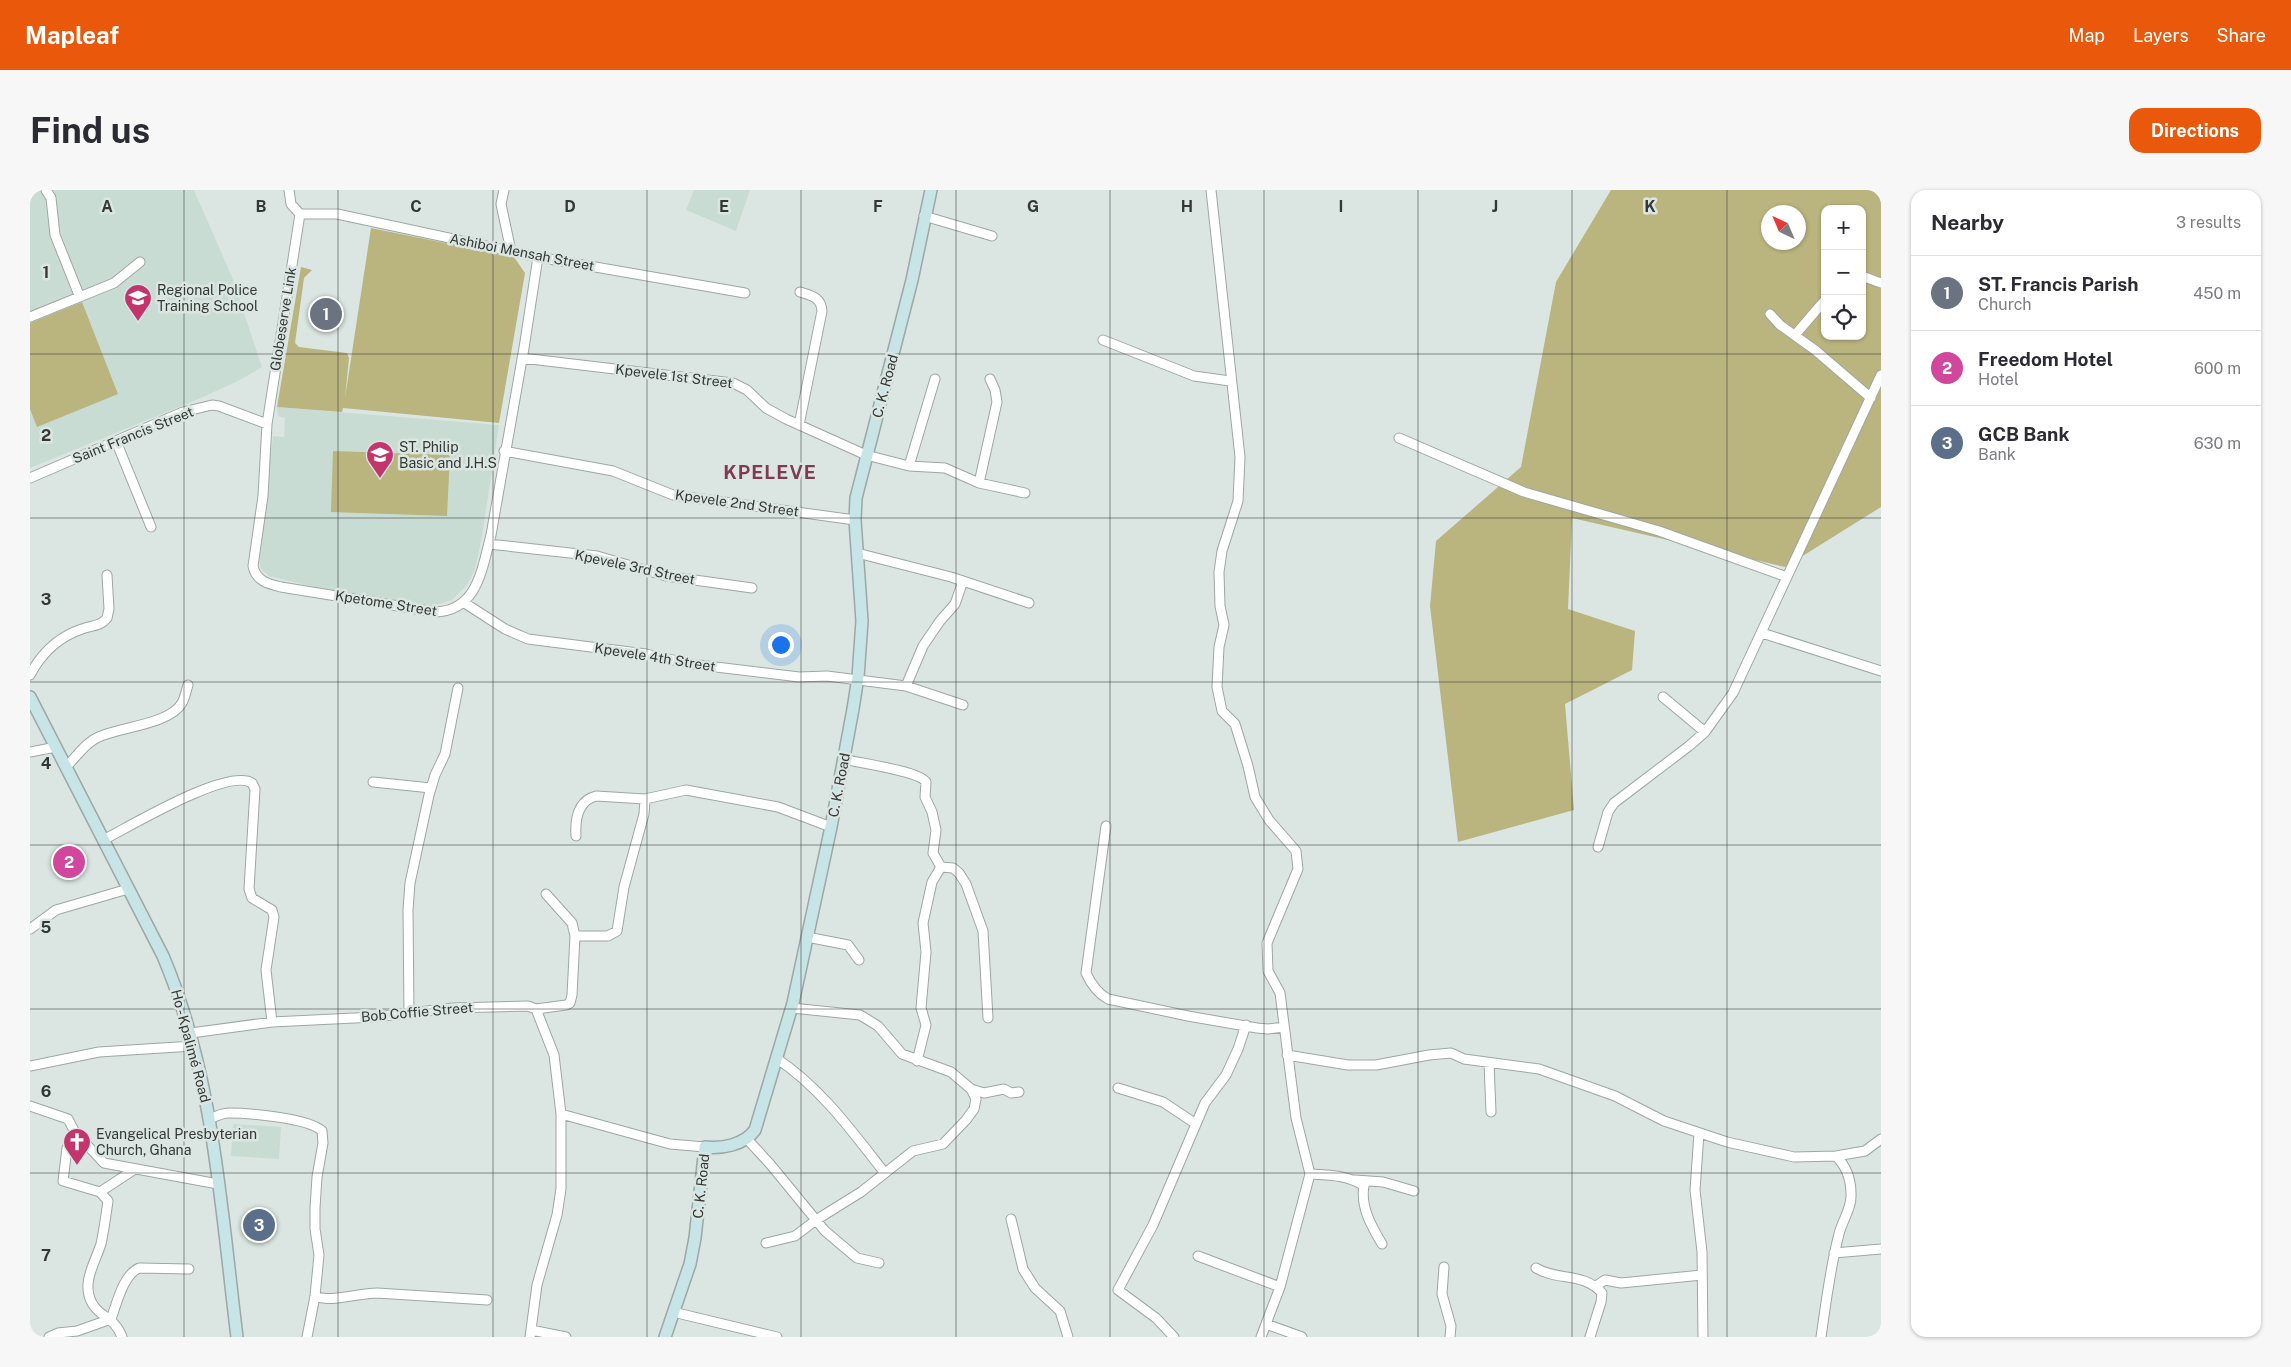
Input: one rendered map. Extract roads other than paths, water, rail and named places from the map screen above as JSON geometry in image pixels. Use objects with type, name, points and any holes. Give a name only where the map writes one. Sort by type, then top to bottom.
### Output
[{"type":"street","points":[[46,190],[50,198],[56,235],[79,296]]},
{"type":"street","points":[[289,190],[293,209],[300,214]]},
{"type":"street","points":[[504,190],[501,204],[511,251]]},
{"type":"street","name":"C. K. Road","points":[[665,1337],[690,1264],[695,1238],[705,1147],[726,1146],[747,1139],[758,1125],[792,1008],[831,827],[857,681],[862,621],[855,520],[856,498],[912,280],[931,190]]},
{"type":"street","points":[[1211,190],[1230,381],[1240,458],[1238,501],[1222,551],[1219,572],[1220,606],[1224,625],[1219,647],[1217,688],[1222,711],[1235,724],[1255,797],[1269,820],[1296,851],[1298,869],[1267,943],[1268,971],[1280,993],[1296,1118],[1310,1174],[1280,1287],[1261,1337]]},
{"type":"street","name":"Ashiboi Mensah Street","points":[[300,214],[337,214],[538,257],[745,293]]},
{"type":"street","name":"Globeserve Link","points":[[267,424],[300,214]]},
{"type":"street","points":[[924,216],[992,236]]},
{"type":"street","points":[[463,602],[477,585],[485,565],[538,257]]},
{"type":"street","points":[[30,317],[114,283],[140,262]]},
{"type":"street","points":[[1866,277],[1881,283]]},
{"type":"street","points":[[799,425],[822,310],[821,302],[816,297],[800,292]]},
{"type":"street","points":[[1795,334],[1821,305]]},
{"type":"street","points":[[1770,314],[1871,398]]},
{"type":"street","points":[[1103,340],[1194,376],[1230,381]]},
{"type":"street","name":"Kpevele 1st Street","points":[[522,358],[733,383],[747,390],[766,408],[866,455],[908,466],[945,468],[979,483],[1025,493]]},
{"type":"street","points":[[1598,847],[1608,812],[1614,803],[1704,732],[1733,693],[1881,375]]},
{"type":"street","points":[[908,466],[935,379]]},
{"type":"street","points":[[979,483],[996,402],[995,390],[990,379]]},
{"type":"street","name":"Saint Francis Street","points":[[30,478],[183,412],[219,406],[267,424]]},
{"type":"street","name":"Kpetome Street","points":[[267,424],[263,496],[253,566],[254,572],[261,580],[281,587],[435,612],[451,610],[463,602]]},
{"type":"street","points":[[1399,438],[1524,492],[1659,531],[1787,577]]},
{"type":"street","points":[[116,441],[151,527]]},
{"type":"street","name":"Kpevele 2nd Street","points":[[504,451],[613,471],[673,495],[855,520]]},
{"type":"street","name":"Kpevele 3rd Street","points":[[489,544],[597,556],[666,576],[752,588]]},
{"type":"street","points":[[857,553],[963,581],[1029,603]]},
{"type":"street","points":[[30,676],[50,646],[82,628],[95,626],[107,618],[109,609],[107,575]]},
{"type":"street","points":[[906,686],[923,646],[936,626],[955,604],[963,581]]},
{"type":"street","name":"Kpevele 4th Street","points":[[463,602],[505,629],[528,639],[646,654],[691,664],[799,677],[827,676],[906,686],[962,705]]},
{"type":"street","points":[[1762,633],[1881,672]]},
{"type":"street","points":[[67,766],[82,749],[102,735],[143,724],[175,710],[182,704],[188,685]]},
{"type":"street","points":[[408,1013],[408,910],[410,883],[431,788],[445,754],[458,688]]},
{"type":"street","name":"Ho - Kpalimé Road","points":[[30,697],[163,956],[179,994],[210,1119],[237,1337]]},
{"type":"street","points":[[1663,697],[1704,732]]},
{"type":"street","points":[[30,752],[56,747]]},
{"type":"street","points":[[844,760],[896,770],[925,780],[926,797],[934,818],[936,830],[933,853],[941,867]]},
{"type":"street","points":[[103,840],[212,786],[241,780],[252,783],[255,789],[249,889],[252,898],[272,910],[274,917],[266,970],[272,1022]]},
{"type":"street","points":[[374,782],[431,788]]},
{"type":"street","points":[[576,836],[577,815],[581,806],[590,798],[596,796],[645,799],[686,790],[778,807],[831,827]]},
{"type":"street","points":[[546,894],[571,920],[575,936],[608,936],[617,931],[624,887],[644,814],[645,799]]},
{"type":"street","points":[[1106,826],[1086,972],[1090,984],[1108,999],[1246,1026],[1268,1029],[1284,1027]]},
{"type":"street","points":[[941,867],[953,868],[959,873],[966,884],[983,931],[988,1018]]},
{"type":"street","points":[[917,1061],[926,1025],[921,1008],[926,952],[923,923],[932,882],[941,867]]},
{"type":"street","points":[[30,929],[56,910],[128,889]]},
{"type":"street","name":"Bob Coffie Street","points":[[190,1033],[272,1022],[375,1017],[462,1007],[528,1006],[536,1009],[570,1003],[575,936]]},
{"type":"street","points":[[808,937],[848,945],[859,960]]},
{"type":"street","points":[[766,1243],[792,1238],[816,1220],[861,1192],[913,1151],[943,1144],[974,1109],[976,1099],[971,1089],[951,1072],[902,1054],[878,1026],[860,1015],[792,1008]]},
{"type":"street","points":[[536,1009],[554,1055],[561,1114],[561,1189],[557,1215],[537,1285],[531,1333],[566,1337]]},
{"type":"street","points":[[1174,1337],[1156,1318],[1118,1290],[1153,1225],[1205,1102],[1222,1083],[1238,1049],[1246,1026]]},
{"type":"street","points":[[30,1066],[99,1052],[193,1046]]},
{"type":"street","points":[[1287,1055],[1363,1066],[1393,1064],[1429,1055],[1451,1053],[1464,1059],[1539,1069],[1615,1096],[1658,1118],[1699,1133],[1727,1142],[1794,1157],[1836,1156],[1865,1151],[1881,1139]]},
{"type":"street","points":[[776,1058],[799,1073],[816,1088],[884,1172]]},
{"type":"street","points":[[1489,1063],[1491,1112]]},
{"type":"street","points":[[1118,1088],[1164,1102],[1196,1124]]},
{"type":"street","points":[[971,1089],[984,1092],[1004,1089],[1011,1093],[1019,1092]]},
{"type":"street","points":[[30,1106],[68,1119],[80,1142]]},
{"type":"street","points":[[210,1119],[227,1112],[278,1117],[314,1125],[322,1131],[323,1143],[317,1177],[315,1208],[318,1255],[315,1296],[307,1337]]},
{"type":"street","points":[[561,1114],[670,1144],[705,1147]]},
{"type":"street","points":[[1699,1133],[1696,1190],[1702,1274],[1703,1337]]},
{"type":"street","points":[[747,1139],[825,1231],[857,1258],[879,1263]]},
{"type":"street","points":[[122,1337],[118,1326],[98,1311],[92,1303],[89,1293],[90,1272],[100,1244],[107,1212],[107,1198],[100,1192],[68,1183],[62,1179],[67,1148],[71,1144],[80,1142],[87,1145],[104,1163],[218,1184]]},
{"type":"street","points":[[1820,1337],[1834,1253],[1851,1194],[1848,1174],[1836,1156]]},
{"type":"street","points":[[100,1192],[135,1169]]},
{"type":"street","points":[[1310,1174],[1383,1182],[1414,1191]]},
{"type":"street","points":[[1355,1180],[1364,1186],[1362,1198],[1374,1232],[1382,1244]]},
{"type":"street","points":[[1010,1219],[1023,1269],[1035,1288],[1060,1311],[1068,1337]]},
{"type":"street","points":[[1834,1253],[1881,1250]]},
{"type":"street","points":[[1198,1256],[1280,1287]]},
{"type":"street","points":[[1444,1267],[1442,1294],[1451,1326],[1450,1337]]},
{"type":"street","points":[[50,1337],[58,1333],[77,1331],[111,1319],[128,1276],[139,1268],[189,1269]]},
{"type":"street","points":[[1536,1268],[1542,1272],[1583,1279],[1596,1286],[1602,1297],[1590,1337]]},
{"type":"street","points":[[1596,1286],[1605,1280],[1621,1283],[1702,1274]]},
{"type":"street","points":[[315,1296],[323,1299],[363,1293],[377,1293],[487,1300]]},
{"type":"street","points":[[673,1312],[777,1337]]},
{"type":"street","points":[[1266,1324],[1302,1337]]},
{"type":"place","name":"ST. Francis Parish","points":[[326,314]]},
{"type":"place","name":"Regional Police Training School","points":[[138,322]]},
{"type":"place","name":"ST. Philip Basic and J.H.S","points":[[380,479]]},
{"type":"place","name":"Freedom Hotel","points":[[69,862]]},
{"type":"place","name":"Evangelical Presbyterian Church, Ghana","points":[[77,1166]]},
{"type":"place","name":"GCB Bank","points":[[259,1225]]},
{"type":"district","name":"KPELEVE","points":[[770,472]]}]
